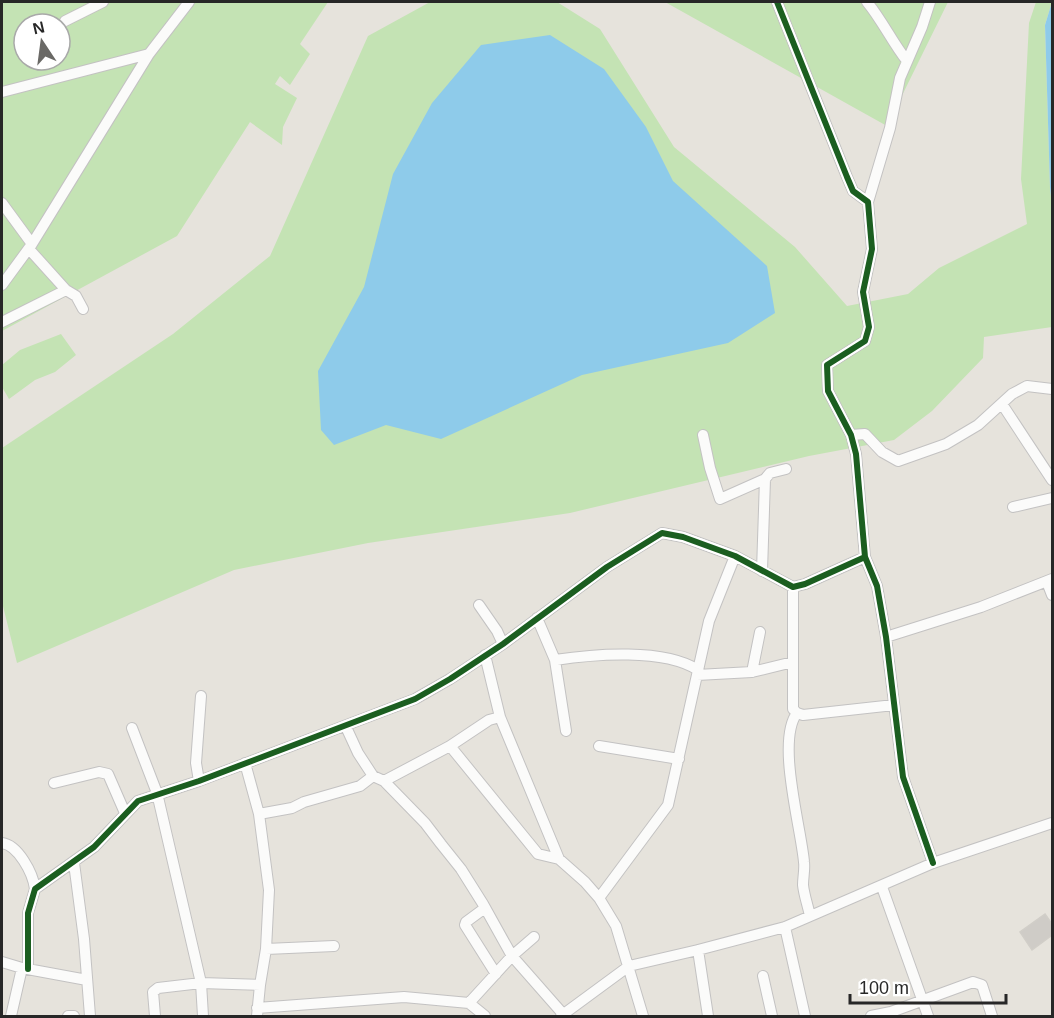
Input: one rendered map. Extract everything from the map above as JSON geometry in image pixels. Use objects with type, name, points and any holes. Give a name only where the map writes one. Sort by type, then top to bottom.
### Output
[{"type":"street","points":[[72,18],[103,2]]},
{"type":"street","points":[[2,285],[30,246],[149,54],[189,2]]},
{"type":"street","points":[[777,2],[846,177],[853,191],[868,202]]},
{"type":"street","points":[[867,2],[907,61]]},
{"type":"street","points":[[930,2],[900,78],[890,128],[868,202],[872,249],[863,292],[869,327],[865,341],[827,365],[828,391],[851,435],[856,454],[865,557],[877,586],[886,637],[903,777],[933,863]]},
{"type":"street","points":[[2,92],[149,54]]},
{"type":"street","points":[[2,203],[30,246],[66,290],[76,296],[83,309]]},
{"type":"street","points":[[2,322],[66,290]]},
{"type":"street","points":[[851,435],[866,434],[882,452],[898,461],[946,444],[978,426],[1012,394],[1027,386],[1053,389]]},
{"type":"street","points":[[1002,404],[1053,480]]},
{"type":"street","points":[[704,435],[710,468],[720,499],[765,479],[770,474],[786,469]]},
{"type":"street","points":[[762,571],[765,479]]},
{"type":"street","points":[[1013,507],[1053,498]]},
{"type":"street","points":[[11,1017],[25,969],[28,914],[37,884],[74,863],[94,847],[124,813],[138,801],[346,727],[415,699],[502,644],[607,567],[662,533],[683,537],[735,556],[793,586],[805,584],[865,557]]},
{"type":"street","points":[[600,898],[669,805],[709,621],[735,556]]},
{"type":"street","points":[[886,637],[981,607],[1050,580],[1053,596]]},
{"type":"street","points":[[793,586],[793,709],[796,713],[802,715],[894,705]]},
{"type":"street","points":[[479,604],[497,631],[502,644]]},
{"type":"street","points":[[537,618],[555,660],[566,731]]},
{"type":"street","points":[[752,672],[760,632]]},
{"type":"street","points":[[485,655],[500,717],[559,859],[600,898],[616,926],[643,1017]]},
{"type":"street","points":[[555,660],[595,655],[632,656],[684,662],[698,672],[752,672],[794,662]]},
{"type":"street","points":[[199,781],[196,763],[201,696]]},
{"type":"street","points":[[796,713],[790,722],[790,768],[804,862],[803,885],[810,916]]},
{"type":"street","points":[[384,781],[450,746],[489,720],[500,717]]},
{"type":"street","points":[[346,727],[358,753],[373,776],[384,781],[436,837],[461,869],[512,956],[562,1015],[629,966],[784,927],[933,863],[1053,823]]},
{"type":"street","points":[[132,728],[157,794],[201,983],[203,1017]]},
{"type":"street","points":[[450,746],[538,854],[559,859]]},
{"type":"street","points":[[599,746],[679,759]]},
{"type":"street","points":[[245,763],[259,814],[269,890],[266,949],[257,1012],[388,998],[469,1003],[485,1017]]},
{"type":"street","points":[[54,783],[99,772],[108,774],[124,813]]},
{"type":"street","points":[[259,814],[292,808],[304,802],[360,786],[373,776]]},
{"type":"street","points":[[2,843],[13,847],[37,884]]},
{"type":"street","points":[[74,863],[84,939],[90,1017]]},
{"type":"street","points":[[882,886],[928,1017]]},
{"type":"street","points":[[485,908],[465,925],[496,974]]},
{"type":"street","points":[[784,927],[806,1017]]},
{"type":"street","points":[[469,1003],[512,956],[534,937]]},
{"type":"street","points":[[266,949],[334,946]]},
{"type":"street","points":[[698,950],[708,1017]]},
{"type":"street","points":[[2,962],[25,969],[87,980]]},
{"type":"street","points":[[763,976],[772,1017]]},
{"type":"street","points":[[871,1017],[891,1014],[921,1000],[973,982],[982,985],[992,1017]]},
{"type":"street","points":[[155,1017],[155,989],[201,983],[260,985]]},
{"type":"street","points":[[576,1004],[580,1017]]},
{"type":"street","points":[[68,1017],[75,1017]]},
{"type":"green space","points":[[2,2],[328,2],[300,44],[310,54],[290,85],[280,76],[275,84],[297,98],[283,127],[282,145],[250,122],[177,236],[2,331]]},
{"type":"green space","points":[[430,2],[557,2],[600,29],[674,147],[795,247],[847,306],[908,294],[939,268],[1027,224],[1021,179],[1029,23],[1036,2],[1052,2],[1045,25],[1052,207],[1052,327],[984,337],[983,358],[932,411],[894,440],[809,456],[570,513],[368,543],[234,570],[17,663],[2,602],[2,448],[173,334],[270,256],[368,36]]},
{"type":"green space","points":[[665,2],[948,2],[887,126]]},
{"type":"green space","points":[[61,334],[76,355],[55,372],[35,380],[9,399],[2,387],[2,365],[20,350]]},
{"type":"water","points":[[1052,2],[1052,207],[1045,25]]},
{"type":"water","points":[[550,35],[604,69],[646,127],[673,181],[767,266],[775,313],[728,343],[582,375],[441,439],[386,425],[334,445],[321,430],[318,371],[364,287],[393,174],[432,103],[481,45]]},
{"type":"building","points":[[1045,914],[1052,924],[1052,935],[1032,950],[1020,932]]},
{"type":"cycle path","points":[[777,2],[853,191],[868,202],[872,249],[863,292],[869,327],[865,341],[827,365],[828,391],[851,435],[856,454],[865,557],[877,586],[886,637],[903,777],[933,863]]},
{"type":"cycle path","points":[[28,969],[28,913],[35,889],[94,847],[138,801],[199,781],[415,699],[503,644],[607,567],[662,533],[683,537],[735,556],[793,587],[805,584],[865,557]]}]
